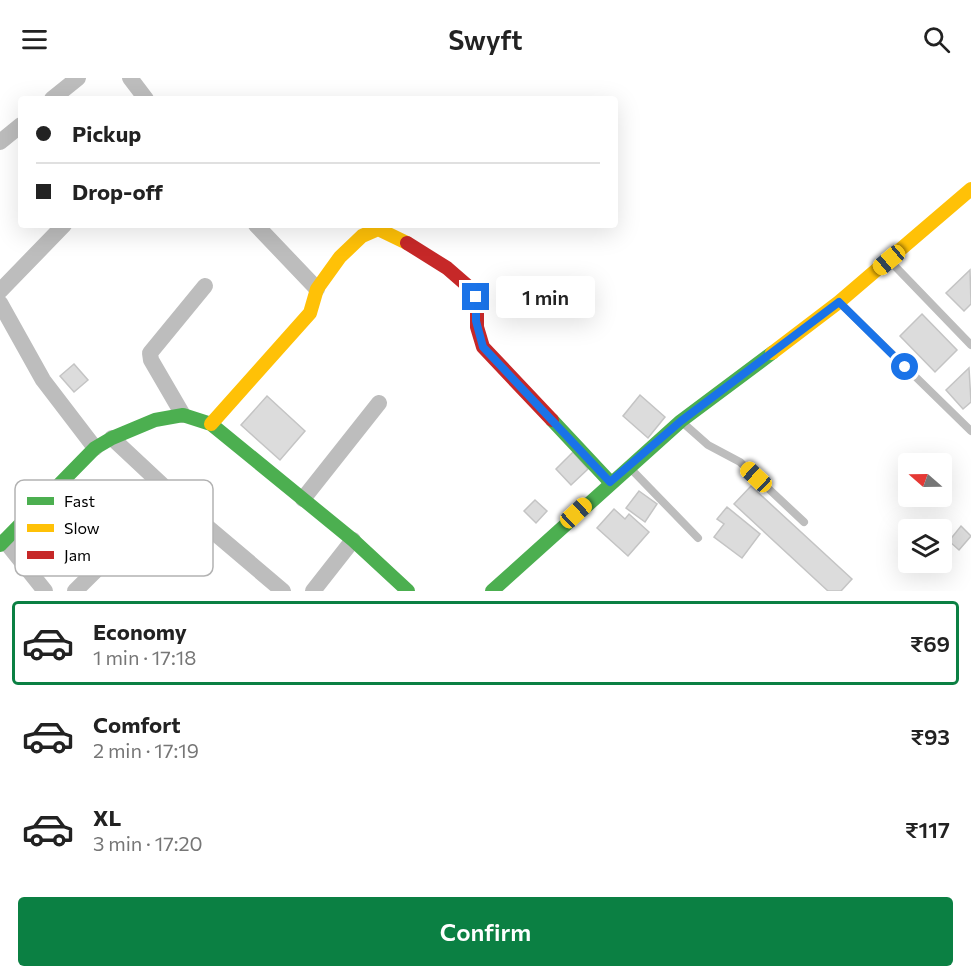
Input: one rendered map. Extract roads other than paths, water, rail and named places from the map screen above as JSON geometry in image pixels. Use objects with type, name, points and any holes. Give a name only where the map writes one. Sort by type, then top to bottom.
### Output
[{"type":"street","points":[[56,96],[78,78]]},
{"type":"street","points":[[130,78],[144,96]]},
{"type":"street","points":[[0,142],[18,127]]},
{"type":"street","points":[[492,591],[610,482],[681,421],[839,302],[971,189]]},
{"type":"street","points":[[0,291],[61,228]]},
{"type":"street","points":[[259,228],[317,289]]},
{"type":"street","points":[[211,424],[276,354],[310,313],[317,289],[340,257],[362,236],[378,229],[399,237],[428,254],[468,285],[476,297],[476,321],[483,347],[610,482]]},
{"type":"street","points":[[183,416],[151,360],[150,352],[205,286]]},
{"type":"street","points":[[0,303],[43,380],[95,448]]},
{"type":"street","points":[[303,499],[379,403]]},
{"type":"street","points":[[64,480],[95,448],[112,438],[155,420],[183,416],[211,424],[353,540],[408,591]]},
{"type":"street","points":[[112,438],[158,480]]},
{"type":"street","points":[[213,529],[284,591]]},
{"type":"street","points":[[15,530],[2,543],[15,556]]},
{"type":"street","points":[[313,591],[353,540]]},
{"type":"street","points":[[33,576],[45,591]]},
{"type":"street","points":[[75,591],[90,576]]},
{"type":"lane","points":[[889,260],[971,345]]},
{"type":"lane","points":[[839,302],[971,431]]},
{"type":"lane","points":[[681,421],[708,446],[740,462],[804,522]]},
{"type":"lane","points":[[628,466],[698,538]]}]
